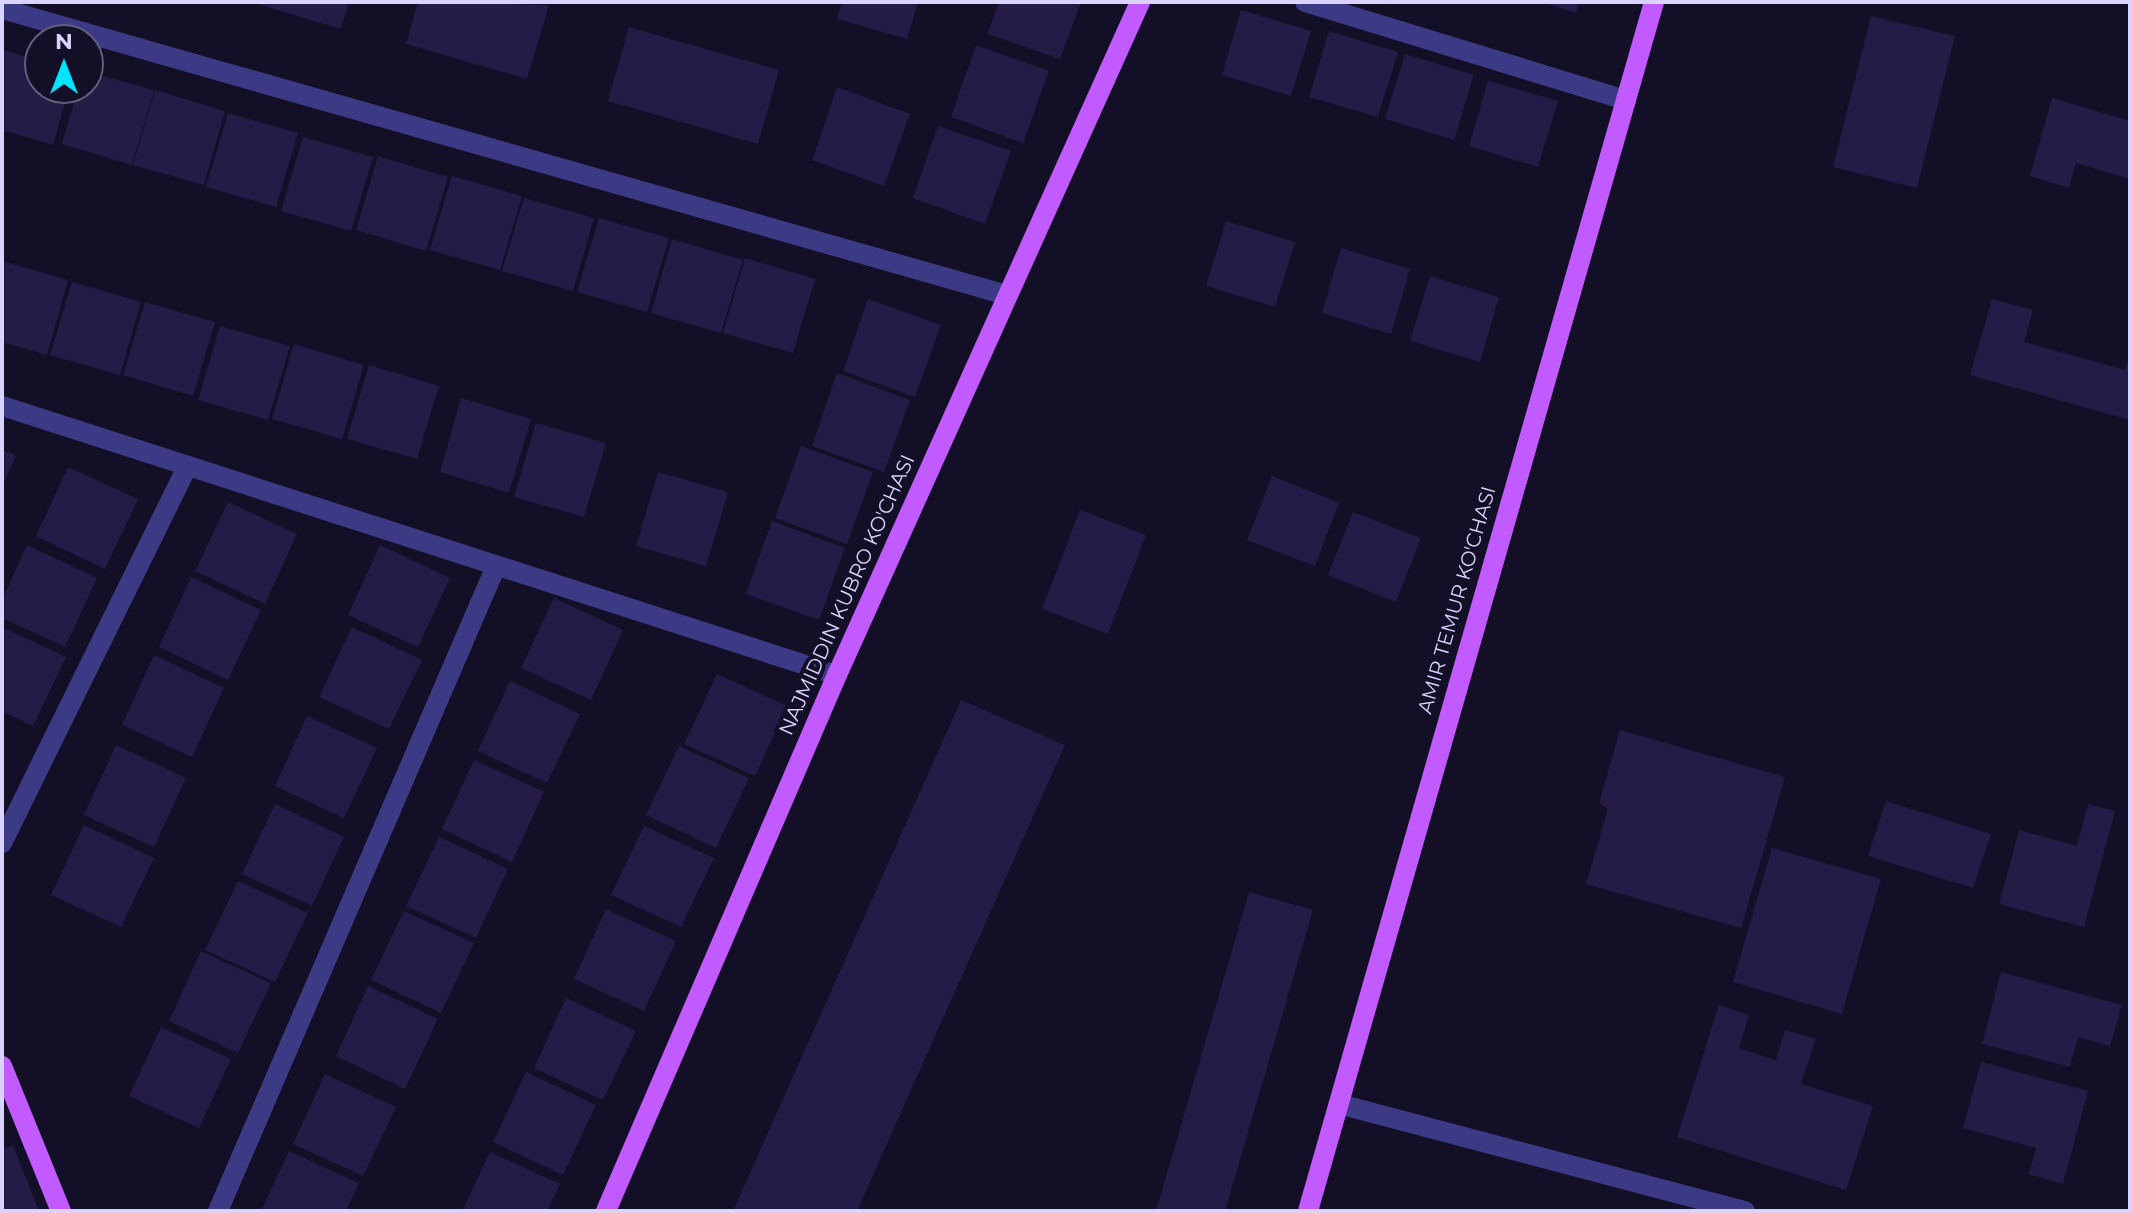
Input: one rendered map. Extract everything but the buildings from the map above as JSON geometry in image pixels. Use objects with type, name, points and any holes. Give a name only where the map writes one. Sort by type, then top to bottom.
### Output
[{"type":"main road","name":"NAJMIDDIN KUBRO KO'CHASI","points":[[606,1211],[837,675],[1140,2]]},
{"type":"main road","name":"AMIR TEMUR KO'CHASI","points":[[1308,1211],[1654,2]]},
{"type":"main road","points":[[2,1066],[61,1211]]},
{"type":"street","points":[[1305,2],[1626,100]]},
{"type":"street","points":[[2,9],[1007,295]]},
{"type":"street","points":[[2,406],[837,675]]},
{"type":"street","points":[[2,843],[187,467]]},
{"type":"street","points":[[218,1211],[496,566]]},
{"type":"street","points":[[1339,1104],[1745,1211]]}]
